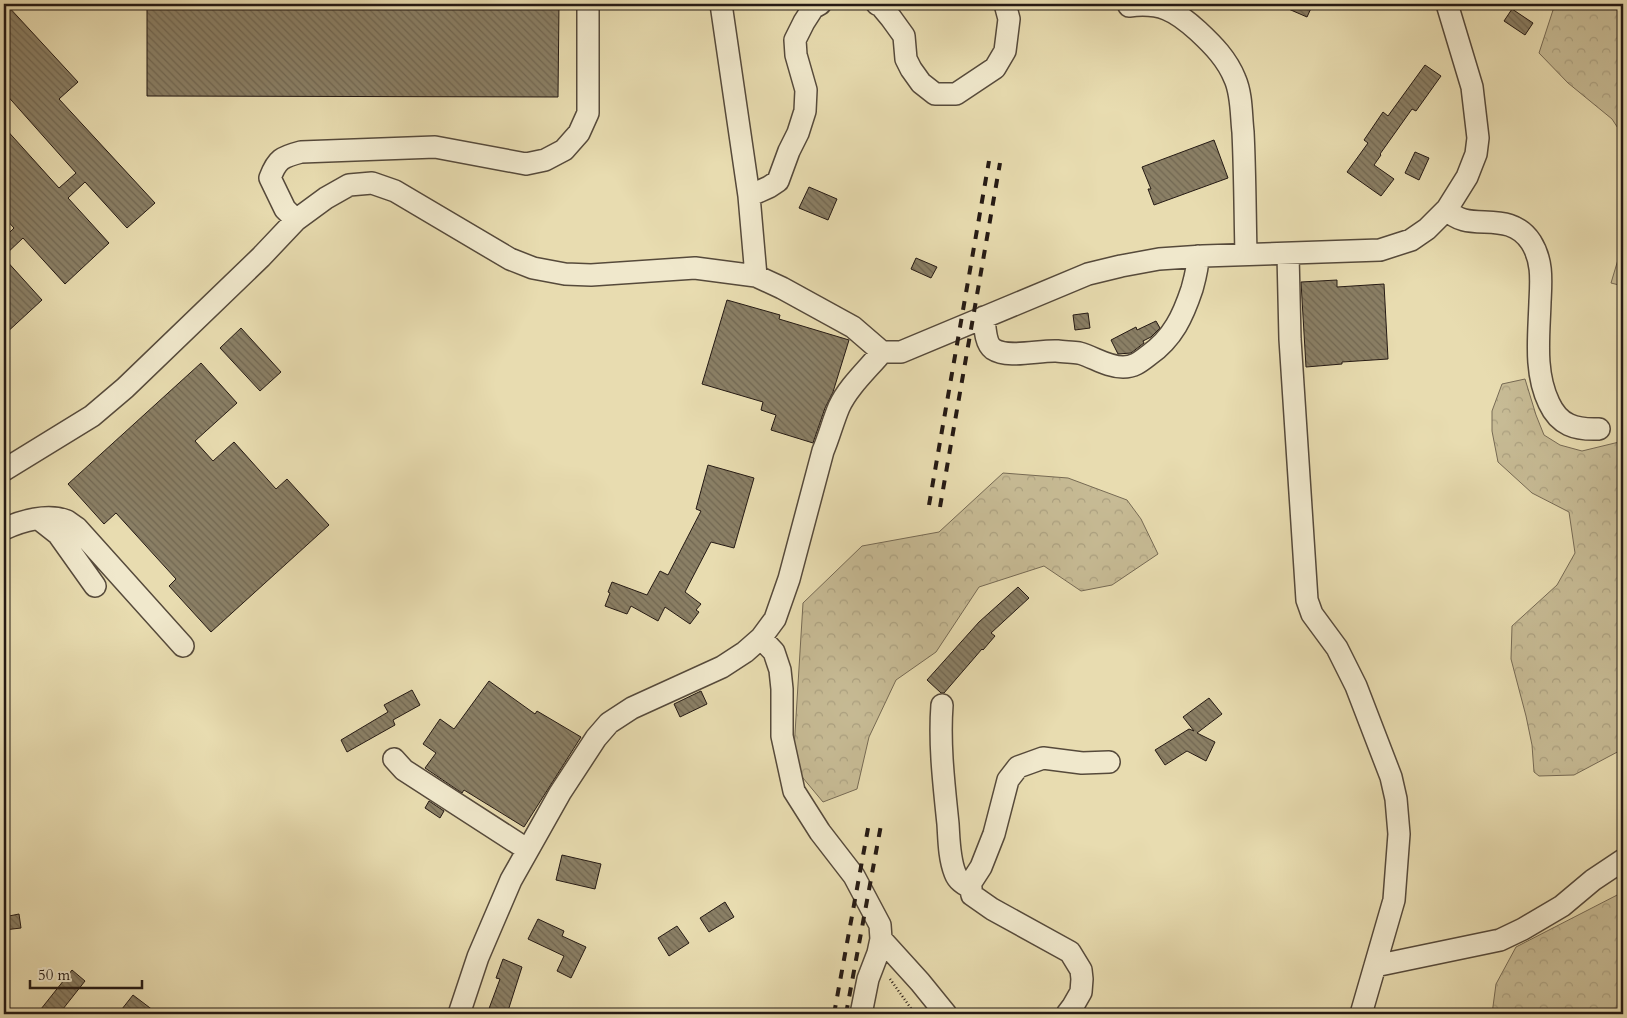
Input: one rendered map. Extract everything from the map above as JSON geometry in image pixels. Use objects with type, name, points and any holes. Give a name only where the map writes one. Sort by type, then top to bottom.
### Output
[{"type":"street","points":[[296,220],[285,208],[270,178],[274,168],[284,157],[301,152],[435,148],[526,164],[545,160],[564,150],[579,132],[588,113],[588,4]]},
{"type":"street","points":[[721,4],[749,196],[756,276]]},
{"type":"street","points":[[749,196],[769,188],[778,181],[788,151],[798,133],[805,111],[806,90],[796,55],[795,40],[813,8],[820,4]]},
{"type":"street","points":[[878,4],[892,18],[904,36],[906,60],[921,83],[935,94],[956,94],[995,68],[1005,51],[1009,19],[1006,4]]},
{"type":"street","points":[[1129,6],[1147,4],[1161,7],[1186,20],[1215,47],[1227,63],[1236,80],[1242,122],[1246,254]]},
{"type":"street","points":[[4,470],[92,416],[125,388],[261,257],[296,220],[349,184],[372,183],[395,191],[510,259],[534,268],[565,274],[591,275],[695,268],[756,276],[853,327],[882,352],[901,352],[1088,274],[1121,266],[1159,259],[1198,256],[1380,250],[1411,240],[1427,229],[1447,209],[1467,177],[1476,154],[1478,138],[1472,87],[1447,4]]},
{"type":"street","points":[[1447,209],[1452,216],[1464,220],[1498,222],[1512,225],[1530,241],[1537,254],[1541,271],[1539,368],[1542,388],[1554,415],[1565,423],[1585,430],[1599,429]]},
{"type":"street","points":[[1288,254],[1290,339],[1307,600],[1312,614],[1337,648],[1356,686],[1391,776],[1396,799],[1399,834],[1394,900],[1361,1014]]},
{"type":"street","points":[[984,318],[986,336],[991,348],[1001,354],[1046,350],[1060,351],[1080,353],[1105,364],[1121,367],[1135,366],[1166,340],[1176,327],[1186,309],[1197,274],[1198,256]]},
{"type":"street","points":[[459,1014],[478,957],[511,880],[583,756],[596,738],[609,724],[632,708],[722,667],[745,652],[761,638],[775,619],[782,601],[823,451],[839,408],[848,393],[882,352]]},
{"type":"street","points":[[4,529],[18,522],[48,518],[66,521],[77,528],[183,646]]},
{"type":"street","points":[[39,519],[58,534],[94,586]]},
{"type":"street","points":[[761,638],[774,652],[780,670],[782,736],[794,791],[820,832],[854,876],[880,925],[881,939],[868,979],[861,1014]]},
{"type":"street","points":[[942,705],[943,759],[950,852],[955,874],[962,883],[971,888]]},
{"type":"street","points":[[1067,1014],[1081,992],[1082,979],[1081,970],[1070,952],[992,909],[972,895],[970,884],[981,867],[994,834],[1008,780],[1018,767],[1043,758],[1082,763],[1109,762]]},
{"type":"street","points":[[394,759],[404,770],[528,850]]},
{"type":"street","points":[[1375,966],[1500,940],[1562,906],[1593,880],[1623,860]]},
{"type":"street","points":[[881,939],[946,1014]]},
{"type":"path","points":[[890,979],[915,1014]]},
{"type":"green space","points":[[1555,4],[1623,4],[1623,136],[1612,119],[1568,83],[1539,53]]},
{"type":"green space","points":[[1623,243],[1623,286],[1611,283]]},
{"type":"green space","points":[[1525,379],[1544,435],[1560,445],[1582,451],[1619,442],[1623,438],[1623,749],[1574,775],[1539,776],[1534,772],[1532,745],[1511,659],[1512,626],[1557,585],[1575,553],[1569,512],[1532,493],[1498,462],[1492,431],[1492,411],[1502,384]]},
{"type":"green space","points":[[1003,473],[1068,478],[1127,500],[1141,519],[1158,554],[1112,585],[1081,591],[1044,566],[979,587],[936,652],[896,680],[869,737],[857,789],[823,802],[793,766],[803,603],[862,546],[939,532]]},
{"type":"green space","points":[[1623,892],[1623,1014],[1492,1014],[1496,984],[1516,947]]},
{"type":"building","points":[[4,4],[78,82],[59,99],[155,203],[127,228],[85,182],[68,198],[109,243],[65,284],[23,238],[4,256],[4,238],[14,228],[4,217],[4,127],[59,188],[76,173],[4,92]]},
{"type":"building","points":[[147,4],[559,4],[558,97],[147,96]]},
{"type":"building","points":[[1277,4],[1313,4],[1307,17]]},
{"type":"building","points":[[1512,9],[1533,23],[1525,35],[1504,21]]},
{"type":"building","points":[[1425,65],[1441,76],[1416,111],[1412,109],[1374,165],[1394,179],[1381,196],[1347,172],[1368,143],[1364,140],[1383,112],[1388,116]]},
{"type":"building","points":[[1214,140],[1228,178],[1154,205],[1148,189],[1151,189],[1142,167]]},
{"type":"building","points":[[1415,152],[1429,158],[1419,180],[1405,173]]},
{"type":"building","points":[[809,187],[837,199],[828,220],[799,208]]},
{"type":"building","points":[[4,258],[42,300],[4,335]]},
{"type":"building","points":[[916,258],[937,267],[931,278],[911,269]]},
{"type":"building","points":[[1337,280],[1337,287],[1384,284],[1388,359],[1306,367],[1301,282]]},
{"type":"building","points":[[727,300],[780,315],[779,319],[849,340],[833,392],[825,408],[813,443],[771,430],[776,415],[761,410],[763,402],[702,384]]},
{"type":"building","points":[[1088,313],[1090,328],[1075,330],[1073,315]]},
{"type":"building","points":[[1156,321],[1160,328],[1151,337],[1143,341],[1144,343],[1131,353],[1118,354],[1111,340],[1136,327],[1137,330]]},
{"type":"building","points":[[241,328],[281,372],[260,391],[220,348]]},
{"type":"building","points":[[201,363],[237,403],[195,441],[213,461],[234,442],[276,489],[287,479],[329,525],[211,632],[169,586],[176,579],[116,513],[104,524],[68,484]]},
{"type":"building","points":[[708,465],[754,478],[734,548],[711,542],[685,592],[701,604],[696,610],[699,612],[690,624],[665,607],[658,621],[631,606],[627,614],[605,606],[612,582],[647,595],[660,571],[668,575],[701,511],[696,509]]},
{"type":"building","points":[[1018,587],[1029,598],[991,633],[995,636],[944,693],[941,693],[927,680],[979,622]]},
{"type":"building","points":[[489,681],[535,714],[537,711],[581,737],[524,827],[464,790],[462,793],[425,768],[436,753],[423,744],[440,719],[454,729]]},
{"type":"building","points":[[412,690],[420,705],[393,720],[395,725],[347,752],[341,740],[388,712],[384,705]]},
{"type":"building","points":[[701,691],[707,704],[680,717],[674,704]]},
{"type":"building","points":[[1209,698],[1222,714],[1197,733],[1215,742],[1206,761],[1187,751],[1165,765],[1155,750],[1189,729],[1194,731],[1183,717]]},
{"type":"building","points":[[429,801],[444,811],[440,818],[425,808]]},
{"type":"building","points":[[562,855],[601,864],[595,889],[556,880]]},
{"type":"building","points":[[725,902],[734,917],[709,932],[700,918]]},
{"type":"building","points":[[19,914],[21,928],[4,930],[4,917]]},
{"type":"building","points":[[538,919],[564,931],[562,936],[586,947],[571,978],[557,971],[564,956],[528,939]]},
{"type":"building","points":[[677,926],[689,943],[669,956],[658,938]]},
{"type":"building","points":[[503,959],[522,967],[507,1014],[487,1014],[500,979],[496,978]]},
{"type":"building","points":[[72,970],[85,981],[59,1014],[37,1014]]},
{"type":"building","points":[[133,995],[158,1014],[118,1014]]},
{"type":"railway","points":[[929,505],[989,161]]},
{"type":"railway","points":[[940,507],[1000,163]]},
{"type":"railway","points":[[834,1014],[869,823]]},
{"type":"railway","points":[[846,1014],[881,825]]}]
